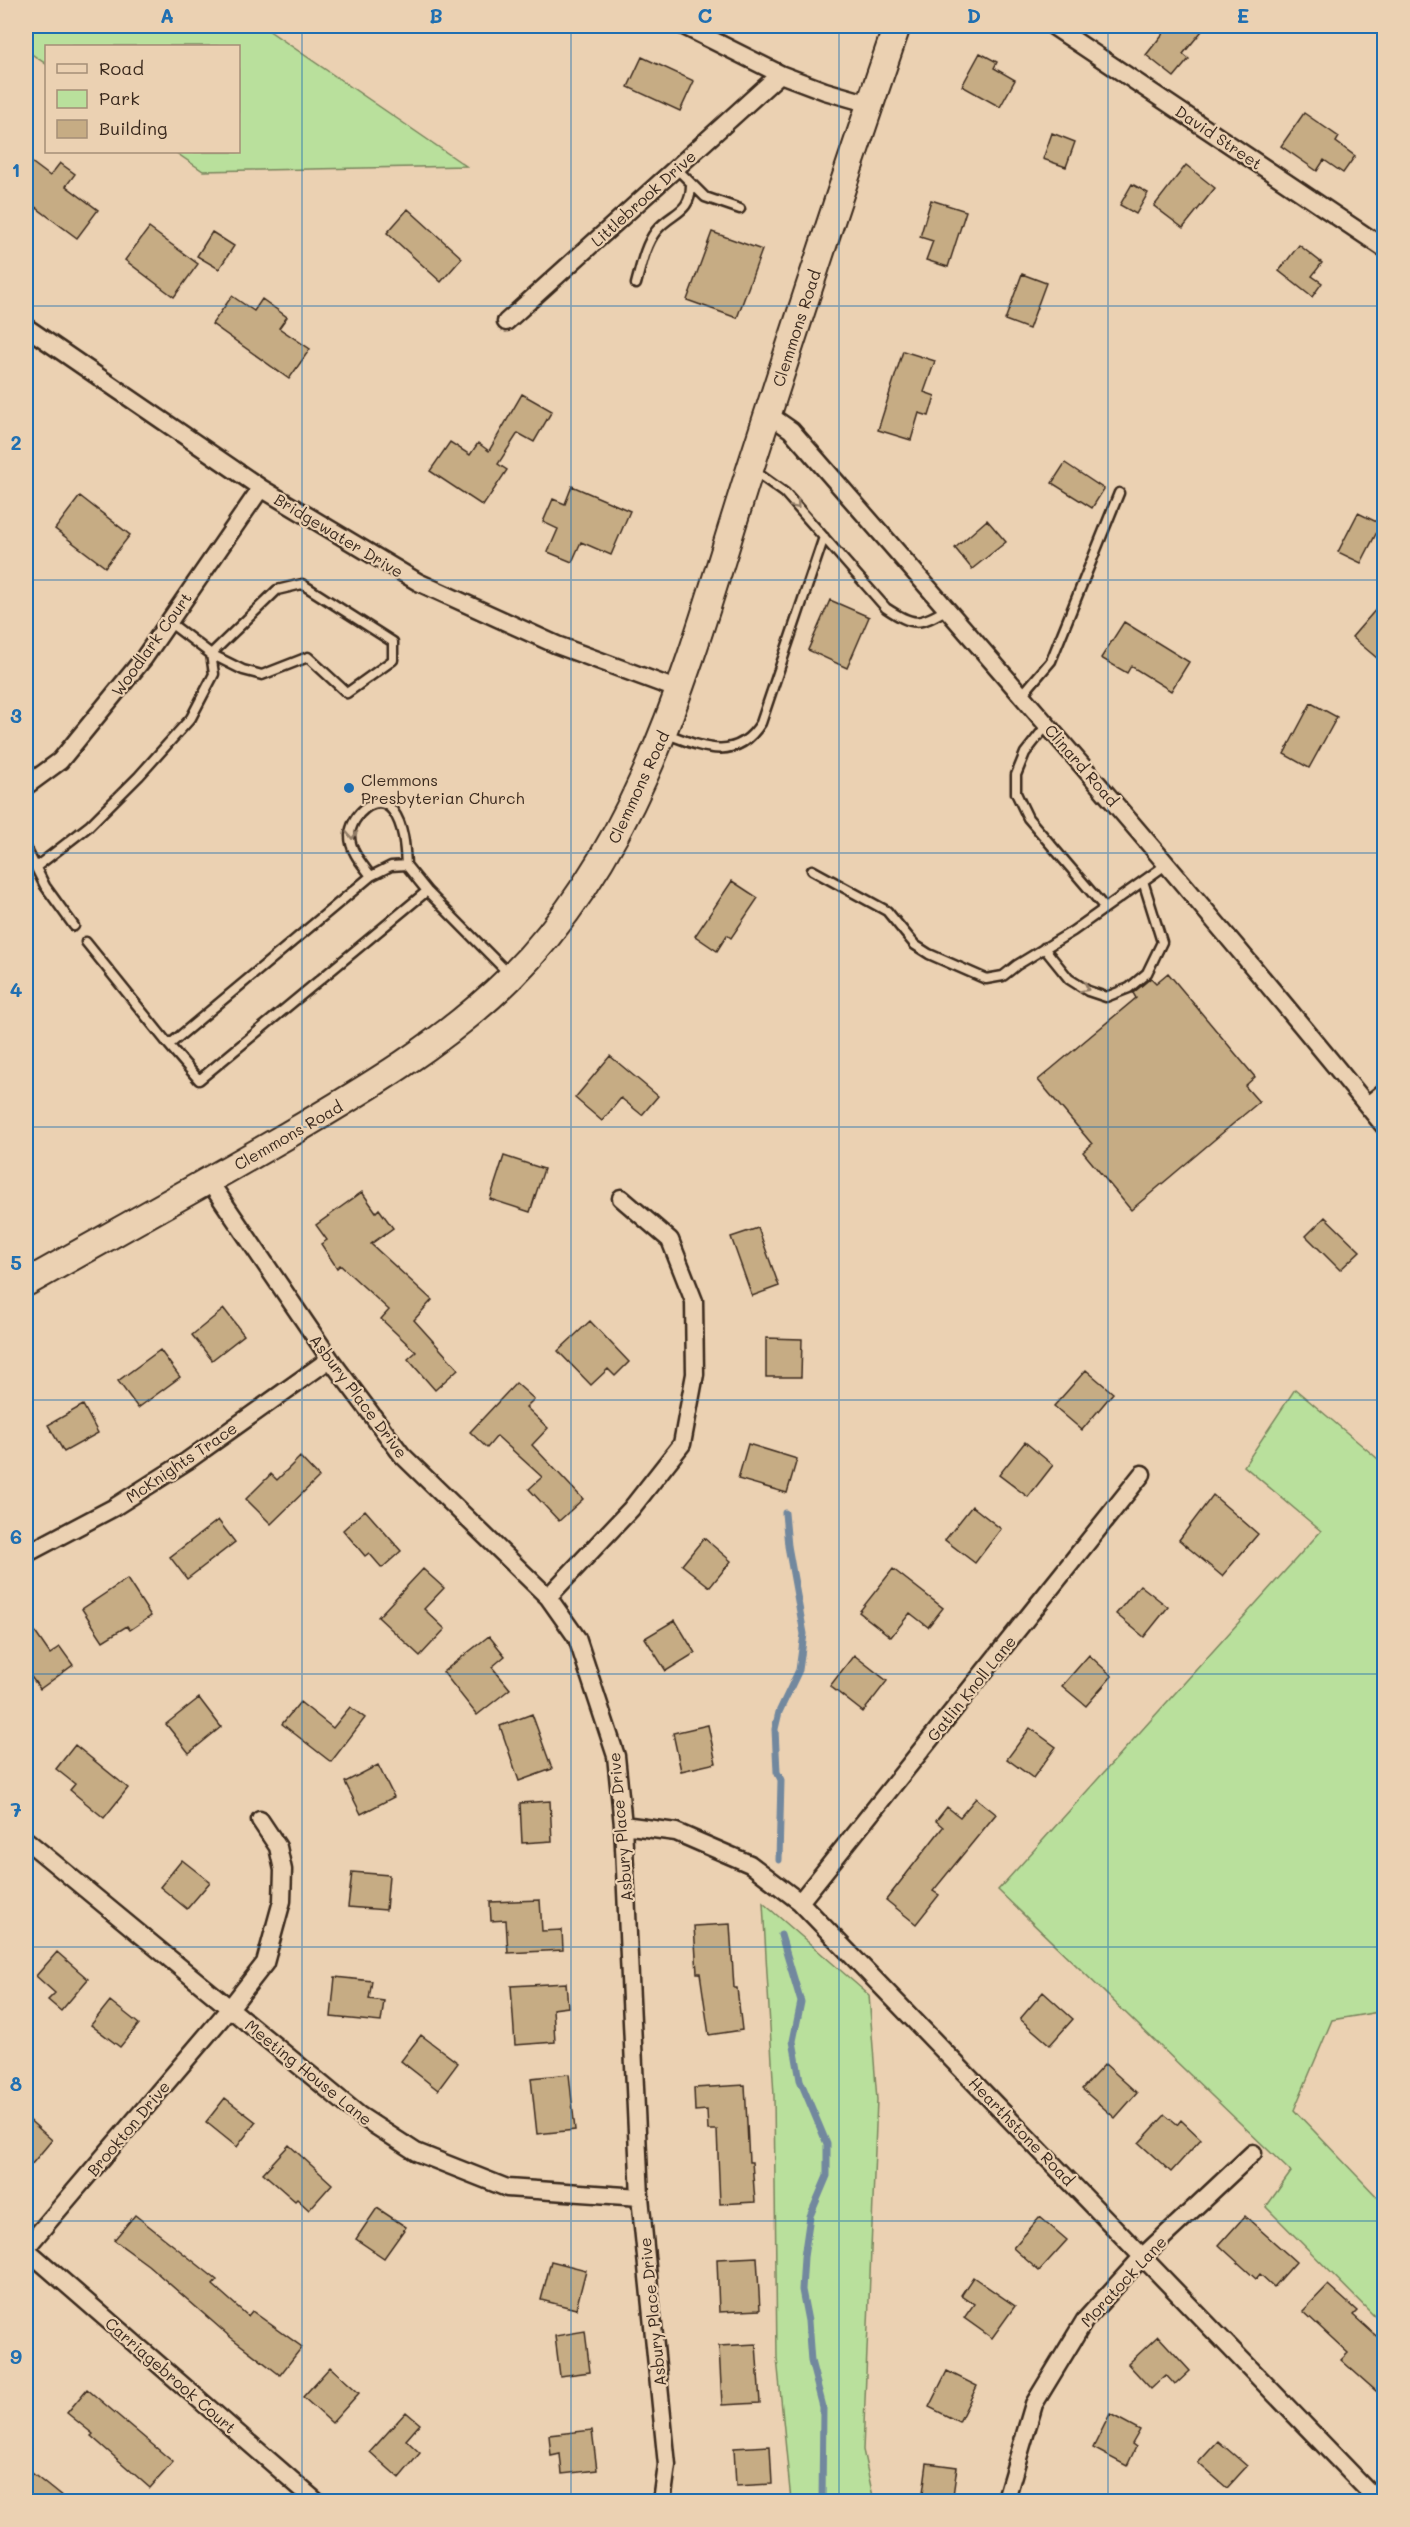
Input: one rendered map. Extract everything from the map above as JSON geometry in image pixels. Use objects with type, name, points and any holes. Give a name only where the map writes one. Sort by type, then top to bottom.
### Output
[{"type":"main road","name":"Clemmons Road","points":[[26,1283],[209,1181],[409,1062],[472,1013],[512,976],[554,930],[607,853],[663,733],[897,26]]},
{"type":"street","points":[[684,26],[780,74],[825,91],[870,104]]},
{"type":"street","name":"David Street","points":[[1053,26],[1384,249]]},
{"type":"street","name":"Littlebrook Drive","points":[[506,322],[780,74]]},
{"type":"street","name":"Bridgewater Drive","points":[[26,327],[261,488],[418,582],[557,645],[679,690]]},
{"type":"street","name":"Clinard Road","points":[[768,414],[790,430],[1022,695],[1167,863],[1384,1126]]},
{"type":"street","name":"Woodlark Court","points":[[26,786],[60,761],[144,658],[261,488]]},
{"type":"street","points":[[1368,1106],[1384,1092]]},
{"type":"street","name":"Asbury Place Drive","points":[[209,1181],[330,1359],[402,1455],[548,1597],[577,1638],[599,1702],[616,1756],[623,1825],[640,2197],[667,2465],[662,2502]]},
{"type":"street","points":[[548,1597],[631,1509],[681,1444],[695,1374],[694,1301],[670,1240],[621,1198]]},
{"type":"street","name":"McKnights Trace","points":[[26,1554],[113,1508],[187,1461],[330,1359]]},
{"type":"street","name":"Gatlin Knoll Lane","points":[[800,1902],[1142,1474]]},
{"type":"street","name":"Brookton Drive","points":[[26,2249],[230,2008],[265,1963],[282,1901],[283,1870],[278,1847],[260,1820]]},
{"type":"street","name":"Hearthstone Road","points":[[623,1825],[676,1832],[750,1864],[800,1902],[1379,2502]]},
{"type":"street","name":"Meeting House Lane","points":[[26,1840],[359,2115],[416,2152],[507,2188],[640,2197]]},
{"type":"street","name":"Moratock Lane","points":[[1005,2502],[1034,2404],[1085,2320],[1143,2256],[1253,2153]]},
{"type":"street","name":"Carriagebrook Court","points":[[26,2249],[317,2502]]},
{"type":"lane","points":[[676,168],[705,197],[740,209]]},
{"type":"lane","points":[[636,284],[647,247],[656,230],[683,209],[691,196],[691,185]]},
{"type":"lane","points":[[750,468],[785,493],[886,608],[906,621],[927,621],[947,609]]},
{"type":"lane","points":[[1022,695],[1051,661],[1119,493]]},
{"type":"lane","points":[[663,733],[704,748],[724,750],[753,736],[761,723],[824,537]]},
{"type":"lane","points":[[169,622],[211,654],[243,670],[262,675],[308,657],[347,693],[393,660],[393,642],[302,584],[277,590],[211,654]]},
{"type":"lane","points":[[36,867],[89,826],[139,776],[191,718],[214,674],[211,654]]},
{"type":"lane","points":[[1047,725],[1025,753],[1016,775],[1016,793],[1028,818],[1105,908]]},
{"type":"lane","points":[[371,876],[356,856],[350,837],[352,820],[369,805],[380,802],[394,812],[404,839],[406,865],[427,891],[512,976]]},
{"type":"lane","points":[[26,848],[45,886],[74,926]]},
{"type":"lane","points":[[812,870],[887,911],[915,945],[929,954],[986,979],[1003,976],[1105,908],[1167,863]]},
{"type":"lane","points":[[170,1045],[371,876],[391,866],[406,865]]},
{"type":"lane","points":[[1044,948],[1069,979],[1089,991],[1106,997],[1129,988],[1148,973],[1162,942],[1143,881]]},
{"type":"lane","points":[[86,942],[199,1080],[427,891]]},
{"type":"green space","points":[[26,26],[262,26],[466,166],[203,171],[176,153],[240,153],[240,45],[45,45],[45,63],[26,50]]},
{"type":"green space","points":[[1295,1389],[1384,1464],[1384,2011],[1332,2020],[1294,2110],[1384,2204],[1384,2326],[1266,2207],[1291,2172],[998,1890],[1321,1531],[1244,1466]]},
{"type":"green space","points":[[763,1903],[869,1995],[877,2100],[863,2450],[874,2501],[791,2501],[777,2358],[774,2096]]},
{"type":"building","points":[[1169,26],[1206,26],[1183,54],[1189,59],[1174,77],[1146,55]]},
{"type":"building","points":[[980,53],[997,62],[994,68],[1015,80],[1000,107],[962,86]]},
{"type":"building","points":[[642,57],[694,81],[680,111],[628,87]]},
{"type":"building","points":[[1304,113],[1339,137],[1336,142],[1355,156],[1343,173],[1324,160],[1317,171],[1281,146]]},
{"type":"building","points":[[1052,133],[1075,142],[1066,167],[1043,159]]},
{"type":"building","points":[[26,158],[50,176],[60,163],[75,174],[66,186],[98,210],[77,238],[26,200]]},
{"type":"building","points":[[1186,165],[1215,188],[1183,228],[1154,206]]},
{"type":"building","points":[[1132,184],[1148,193],[1136,214],[1120,205]]},
{"type":"building","points":[[931,200],[966,211],[948,267],[926,260],[933,241],[920,237]]},
{"type":"building","points":[[408,209],[462,258],[441,282],[387,233]]},
{"type":"building","points":[[149,228],[198,264],[174,297],[125,260]]},
{"type":"building","points":[[212,232],[234,246],[219,269],[197,256]]},
{"type":"building","points":[[712,232],[762,250],[737,318],[687,300]]},
{"type":"building","points":[[1299,245],[1322,263],[1312,276],[1322,283],[1312,297],[1279,271]]},
{"type":"building","points":[[1022,274],[1046,283],[1029,329],[1005,320]]},
{"type":"building","points":[[232,296],[254,311],[262,299],[287,317],[279,328],[310,349],[289,379],[212,324]]},
{"type":"building","points":[[903,351],[935,361],[924,392],[935,396],[929,416],[919,413],[911,440],[878,430]]},
{"type":"building","points":[[522,394],[552,411],[534,442],[518,433],[498,464],[507,470],[483,506],[430,471],[450,442],[470,455],[478,443],[489,451]]},
{"type":"building","points":[[1065,463],[1104,489],[1092,508],[1052,483]]},
{"type":"building","points":[[572,486],[630,511],[611,555],[581,542],[572,562],[548,552],[558,529],[543,522],[553,499],[565,504]]},
{"type":"building","points":[[80,496],[130,535],[105,567],[55,529]]},
{"type":"building","points":[[1358,513],[1381,524],[1361,563],[1338,552]]},
{"type":"building","points":[[987,520],[1006,542],[972,569],[955,548]]},
{"type":"building","points":[[830,600],[869,617],[847,668],[808,650]]},
{"type":"building","points":[[1384,600],[1384,664],[1352,637]]},
{"type":"building","points":[[1124,622],[1189,662],[1171,691],[1131,666],[1127,673],[1101,658]]},
{"type":"building","points":[[1311,703],[1337,717],[1309,768],[1284,754]]},
{"type":"building","points":[[732,881],[758,898],[731,938],[727,935],[717,951],[695,936]]},
{"type":"building","points":[[1168,973],[1255,1077],[1245,1086],[1259,1102],[1131,1210],[1083,1152],[1092,1144],[1038,1080],[1136,998],[1133,993],[1151,978],[1156,983]]},
{"type":"building","points":[[610,1056],[658,1096],[642,1115],[621,1098],[602,1121],[575,1098]]},
{"type":"building","points":[[504,1156],[544,1169],[530,1212],[490,1199]]},
{"type":"building","points":[[362,1192],[376,1212],[379,1209],[393,1228],[371,1244],[432,1300],[414,1320],[458,1369],[435,1390],[408,1359],[416,1352],[381,1319],[389,1310],[340,1265],[337,1268],[321,1244],[327,1240],[316,1225]]},
{"type":"building","points":[[1325,1217],[1360,1251],[1340,1270],[1306,1236]]},
{"type":"building","points":[[758,1228],[779,1286],[752,1296],[731,1237]]},
{"type":"building","points":[[224,1309],[244,1335],[212,1360],[192,1335]]},
{"type":"building","points":[[590,1321],[629,1362],[615,1376],[608,1369],[591,1385],[558,1351]]},
{"type":"building","points":[[766,1338],[802,1339],[801,1377],[766,1377]]},
{"type":"building","points":[[160,1350],[180,1377],[138,1408],[118,1381]]},
{"type":"building","points":[[1086,1370],[1113,1393],[1082,1430],[1054,1406]]},
{"type":"building","points":[[516,1383],[534,1399],[526,1407],[548,1428],[532,1445],[583,1499],[559,1521],[529,1489],[542,1477],[497,1436],[487,1448],[470,1432]]},
{"type":"building","points":[[83,1405],[98,1433],[64,1452],[48,1425]]},
{"type":"building","points":[[1025,1442],[1053,1465],[1028,1497],[999,1475]]},
{"type":"building","points":[[748,1444],[797,1459],[787,1493],[738,1479]]},
{"type":"building","points":[[300,1457],[319,1477],[271,1524],[246,1499],[271,1474],[277,1480]]},
{"type":"building","points":[[1213,1495],[1258,1534],[1222,1576],[1179,1540]]},
{"type":"building","points":[[972,1506],[1001,1529],[975,1563],[945,1540]]},
{"type":"building","points":[[365,1510],[401,1551],[382,1568],[369,1553],[365,1556],[343,1530]]},
{"type":"building","points":[[218,1520],[235,1542],[187,1579],[170,1557]]},
{"type":"building","points":[[704,1538],[731,1561],[710,1587],[682,1565]]},
{"type":"building","points":[[423,1569],[444,1588],[424,1609],[445,1629],[420,1656],[378,1617]]},
{"type":"building","points":[[893,1569],[943,1608],[928,1627],[910,1613],[891,1637],[859,1612]]},
{"type":"building","points":[[127,1579],[151,1616],[130,1630],[127,1626],[103,1641],[82,1609]]},
{"type":"building","points":[[1140,1585],[1168,1607],[1144,1637],[1116,1614]]},
{"type":"building","points":[[26,1619],[50,1654],[60,1647],[73,1665],[40,1689],[26,1670]]},
{"type":"building","points":[[675,1620],[695,1653],[666,1671],[645,1638]]},
{"type":"building","points":[[489,1636],[505,1656],[492,1667],[510,1689],[477,1715],[443,1672]]},
{"type":"building","points":[[854,1655],[887,1681],[863,1712],[830,1686]]},
{"type":"building","points":[[1089,1655],[1112,1676],[1086,1706],[1062,1686]]},
{"type":"building","points":[[199,1698],[221,1727],[189,1753],[166,1724]]},
{"type":"building","points":[[300,1702],[333,1728],[350,1707],[365,1718],[331,1762],[282,1724]]},
{"type":"building","points":[[532,1714],[552,1769],[519,1781],[500,1726]]},
{"type":"building","points":[[708,1725],[716,1763],[681,1771],[673,1733]]},
{"type":"building","points":[[1030,1728],[1056,1747],[1033,1778],[1007,1759]]},
{"type":"building","points":[[75,1745],[128,1788],[104,1818],[70,1790],[75,1784],[56,1769]]},
{"type":"building","points":[[378,1765],[394,1797],[361,1814],[345,1782]]},
{"type":"building","points":[[976,1798],[996,1814],[933,1891],[939,1895],[916,1924],[886,1900],[943,1827],[936,1821],[947,1807],[960,1817]]},
{"type":"building","points":[[550,1801],[552,1841],[522,1843],[520,1803]]},
{"type":"building","points":[[182,1860],[210,1882],[187,1909],[160,1887]]},
{"type":"building","points":[[352,1872],[389,1875],[386,1910],[348,1907]]},
{"type":"building","points":[[540,1900],[542,1931],[562,1930],[563,1950],[508,1953],[506,1920],[491,1921],[490,1902]]},
{"type":"building","points":[[730,1924],[734,1988],[737,1988],[742,2030],[709,2035],[700,1973],[697,1973],[694,1926]]},
{"type":"building","points":[[57,1952],[88,1979],[61,2011],[48,2000],[55,1993],[36,1976]]},
{"type":"building","points":[[335,1977],[372,1981],[369,1999],[384,2001],[381,2022],[331,2017]]},
{"type":"building","points":[[566,1983],[568,2007],[553,2009],[555,2042],[515,2045],[511,1986]]},
{"type":"building","points":[[1043,1992],[1073,2019],[1050,2045],[1020,2019]]},
{"type":"building","points":[[110,2001],[139,2024],[120,2047],[91,2025]]},
{"type":"building","points":[[421,2035],[458,2063],[438,2090],[401,2061]]},
{"type":"building","points":[[1105,2064],[1137,2093],[1115,2118],[1082,2089]]},
{"type":"building","points":[[569,2074],[575,2130],[537,2134],[531,2078]]},
{"type":"building","points":[[745,2085],[749,2162],[752,2162],[755,2202],[720,2204],[717,2130],[708,2130],[707,2110],[695,2111],[694,2088]]},
{"type":"building","points":[[225,2098],[256,2122],[237,2147],[206,2122]]},
{"type":"building","points":[[1165,2115],[1177,2125],[1181,2120],[1201,2139],[1171,2172],[1139,2143]]},
{"type":"building","points":[[26,2117],[52,2140],[26,2171]]},
{"type":"building","points":[[289,2145],[332,2184],[309,2210],[263,2173]]},
{"type":"building","points":[[377,2208],[406,2227],[384,2258],[356,2239]]},
{"type":"building","points":[[135,2215],[217,2280],[213,2285],[248,2316],[252,2311],[302,2347],[280,2375],[229,2336],[148,2265],[114,2240]]},
{"type":"building","points":[[1245,2216],[1296,2262],[1274,2287],[1260,2274],[1256,2279],[1219,2245]]},
{"type":"building","points":[[1040,2217],[1067,2240],[1039,2271],[1013,2248]]},
{"type":"building","points":[[757,2257],[760,2310],[719,2312],[717,2259]]},
{"type":"building","points":[[551,2261],[586,2270],[576,2309],[541,2300]]},
{"type":"building","points":[[973,2277],[1015,2306],[992,2338],[964,2318],[974,2304],[961,2295]]},
{"type":"building","points":[[1328,2285],[1357,2311],[1353,2315],[1384,2343],[1384,2398],[1341,2360],[1348,2353],[1303,2311]]},
{"type":"building","points":[[585,2331],[590,2372],[560,2376],[555,2336]]},
{"type":"building","points":[[1158,2336],[1190,2371],[1175,2385],[1166,2375],[1151,2389],[1128,2364]]},
{"type":"building","points":[[756,2344],[760,2403],[722,2405],[719,2346]]},
{"type":"building","points":[[330,2367],[359,2393],[332,2423],[303,2397]]},
{"type":"building","points":[[947,2371],[977,2386],[959,2422],[929,2407]]},
{"type":"building","points":[[87,2389],[173,2462],[150,2488],[91,2436],[93,2434],[67,2413]]},
{"type":"building","points":[[406,2412],[420,2424],[406,2440],[420,2453],[399,2478],[370,2452]]},
{"type":"building","points":[[1110,2414],[1140,2430],[1132,2444],[1136,2447],[1127,2466],[1093,2448]]},
{"type":"building","points":[[592,2430],[597,2470],[562,2474],[560,2454],[551,2456],[549,2435]]},
{"type":"building","points":[[1218,2441],[1247,2466],[1227,2488],[1198,2463]]},
{"type":"building","points":[[770,2446],[772,2484],[736,2486],[734,2448]]},
{"type":"building","points":[[927,2463],[957,2467],[952,2502],[922,2500]]},
{"type":"building","points":[[32,2473],[68,2502],[26,2502],[26,2482]]},
{"type":"waterway","points":[[779,1860],[781,1780],[777,1772],[775,1729],[779,1712],[799,1670],[804,1634],[788,1546],[785,1513]]},
{"type":"waterway","points":[[781,1935],[801,2002],[793,2041],[800,2080],[827,2144],[827,2176],[810,2216],[802,2290],[808,2321],[811,2361],[823,2407],[822,2502]]},
{"type":"place","name":"Clemmons Presbyterian Church","points":[[349,788]]}]
